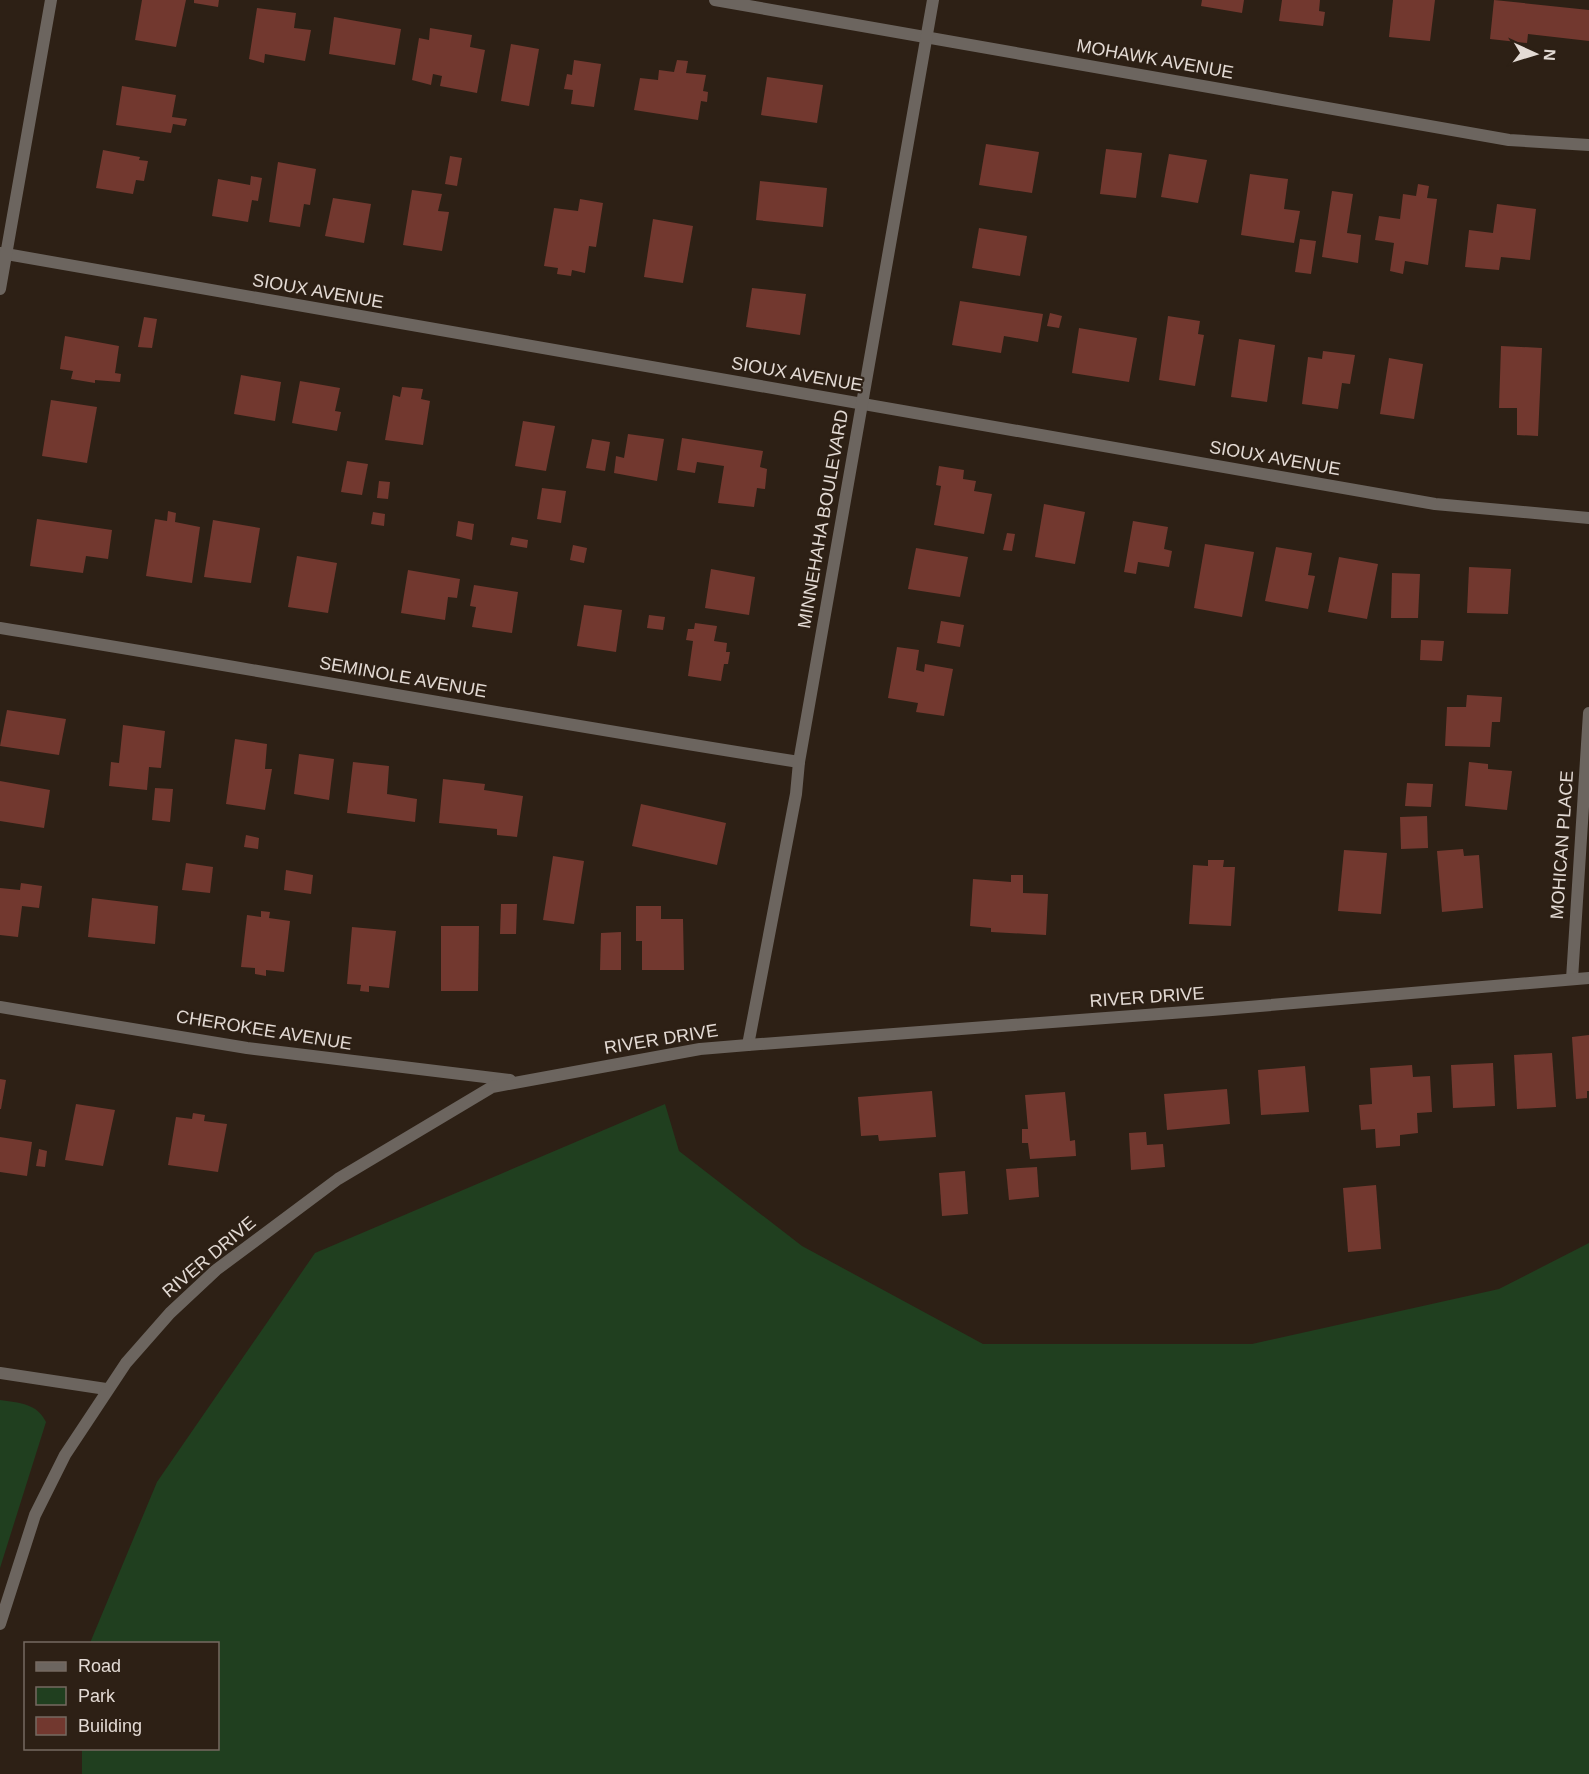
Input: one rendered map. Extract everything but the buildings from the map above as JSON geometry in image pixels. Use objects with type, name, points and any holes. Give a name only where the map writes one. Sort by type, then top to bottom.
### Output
[{"type":"street","points":[[0,289],[3,254],[51,0]]},
{"type":"street","name":"MOHAWK AVENUE","points":[[715,0],[1509,140],[1589,146]]},
{"type":"street","name":"MINNEHAHA BOULEVARD","points":[[748,1045],[796,794],[799,762],[933,0]]},
{"type":"street","name":"SIOUX AVENUE","points":[[3,254],[1435,504],[1589,518]]},
{"type":"street","name":"SEMINOLE AVENUE","points":[[0,628],[274,672],[620,734],[799,762]]},
{"type":"street","name":"MOHICAN PLACE","points":[[1572,980],[1589,713]]},
{"type":"street","name":"RIVER DRIVE","points":[[0,1624],[35,1515],[64,1455],[126,1362],[170,1313],[216,1270],[338,1179],[492,1087],[700,1050],[748,1045],[1223,1009],[1589,978]]},
{"type":"street","name":"CHEROKEE AVENUE","points":[[0,1007],[299,1055],[524,1082]]},
{"type":"street","points":[[0,1373],[106,1389]]},
{"type":"green space","points":[[665,1104],[679,1151],[802,1246],[983,1344],[1252,1344],[1499,1289],[1589,1243],[1589,1774],[82,1774],[82,1750],[219,1750],[219,1642],[90,1642],[157,1482],[315,1253]]},
{"type":"green space","points":[[0,1400],[32,1407],[46,1422],[0,1568]]}]
